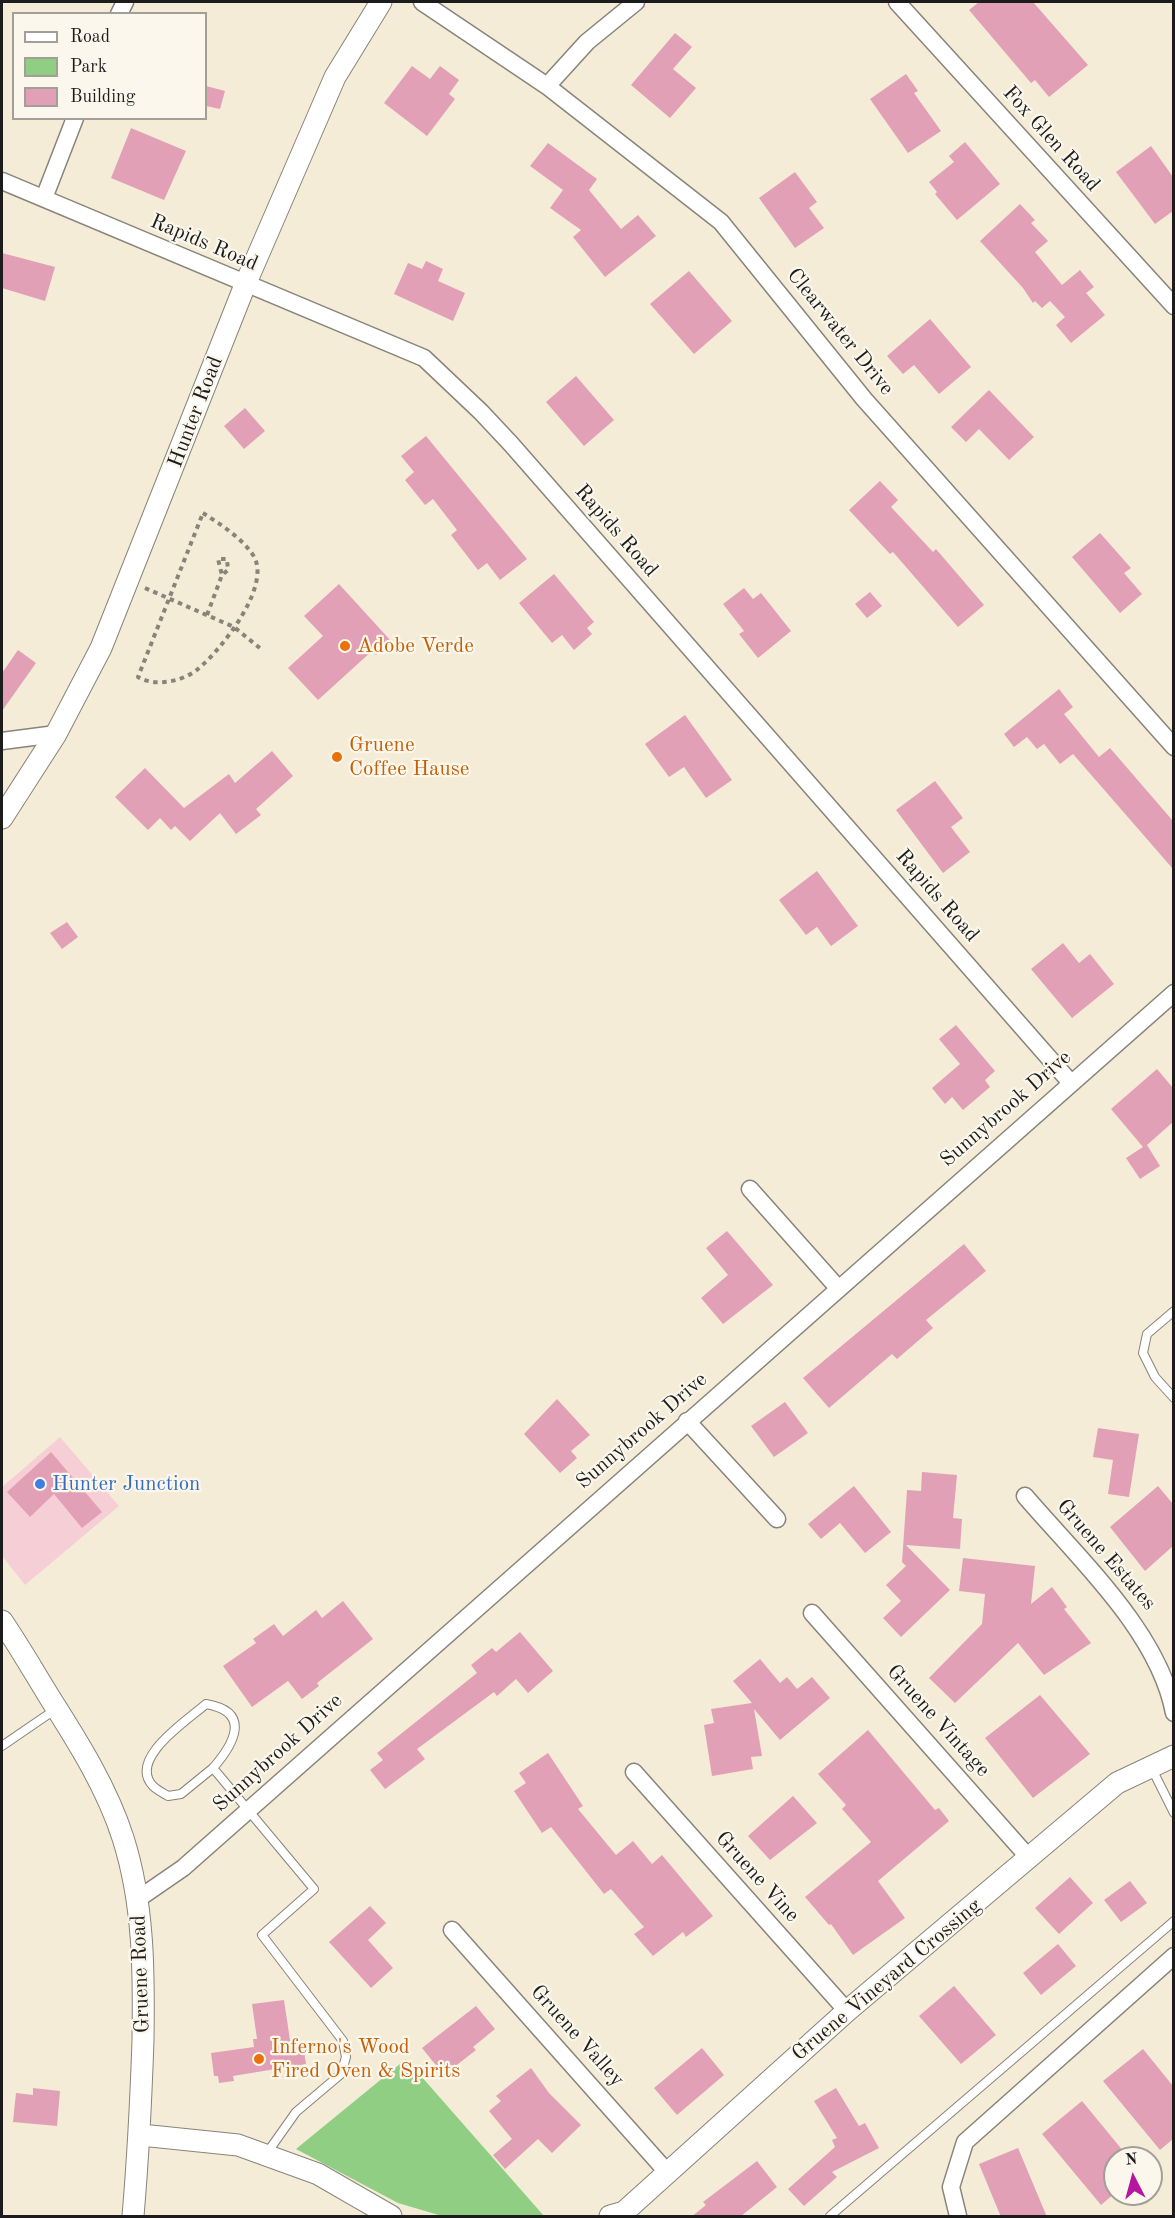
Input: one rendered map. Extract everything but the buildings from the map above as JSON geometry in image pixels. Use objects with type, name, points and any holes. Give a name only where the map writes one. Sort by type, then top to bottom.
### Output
[{"type":"street","name":"Hunter Road","points":[[2,818],[56,734],[101,648],[245,285],[335,77],[381,2]]},
{"type":"street","name":"Clearwater Drive","points":[[422,2],[547,86],[721,222],[864,399],[1173,747]]},
{"type":"street","points":[[547,86],[587,42],[636,2]]},
{"type":"street","name":"Fox Glen Road","points":[[897,2],[1173,306]]},
{"type":"street","points":[[44,198],[74,120]]},
{"type":"street","name":"Rapids Road","points":[[2,181],[245,285],[424,358],[481,412],[1071,1083]]},
{"type":"street","points":[[2,741],[56,734]]},
{"type":"street","name":"Sunnybrook Drive","points":[[138,1899],[183,1868],[1173,993]]},
{"type":"street","points":[[750,1189],[838,1288]]},
{"type":"street","points":[[687,1421],[777,1519]]},
{"type":"street","name":"Gruene Estates","points":[[1025,1496],[1141,1631],[1169,1689],[1173,1713]]},
{"type":"street","name":"Gruene Vintage","points":[[812,1612],[1030,1859]]},
{"type":"street","name":"Gruene Road","points":[[2,1621],[57,1708],[114,1812],[124,1840],[138,1899],[144,1963],[141,2135],[133,2217]]},
{"type":"street","name":"Gruene Vineyard Crossing","points":[[610,2217],[624,2212],[847,2011],[1030,1859],[1117,1783],[1173,1756]]},
{"type":"street","name":"Gruene Vine","points":[[634,1772],[847,2011]]},
{"type":"street","name":"Gruene Valley","points":[[452,1930],[667,2172]]},
{"type":"street","points":[[958,2217],[951,2187],[965,2142],[1172,1962]]},
{"type":"street","points":[[141,2135],[238,2145],[318,2174],[391,2217]]},
{"type":"lane","points":[[1173,1311],[1147,1334],[1143,1353],[1155,1377],[1173,1398]]},
{"type":"lane","points":[[206,1704],[222,1707],[231,1716],[236,1733],[231,1748],[213,1768],[181,1794],[168,1796],[151,1785],[146,1769],[150,1753],[206,1704]]},
{"type":"lane","points":[[2,1746],[57,1708]]},
{"type":"lane","points":[[1151,1767],[1173,1813]]},
{"type":"lane","points":[[213,1768],[314,1889],[262,1935],[343,2041],[346,2057],[341,2074],[296,2112],[266,2155]]},
{"type":"lane","points":[[830,2217],[1173,1921]]},
{"type":"path","points":[[203,513],[254,556],[258,571],[255,593],[234,627],[198,669],[174,681],[148,683],[138,677],[168,598],[203,513]]},
{"type":"path","points":[[207,615],[222,575]]},
{"type":"path","points":[[128,581],[234,627],[261,649]]},
{"type":"shaded area","points":[[60,1437],[119,1506],[25,1585],[2,1556],[2,1487]]},
{"type":"green space","points":[[406,2059],[544,2216],[442,2216],[398,2203],[296,2149]]},
{"type":"place","name":"Adobe Verde","points":[[345,646]]},
{"type":"place","name":"Gruene Coffee Hause","points":[[337,757]]},
{"type":"place","name":"Hunter Junction","points":[[40,1484]]},
{"type":"place","name":"Inferno's Wood Fired Oven & Spirits","points":[[259,2059]]}]
